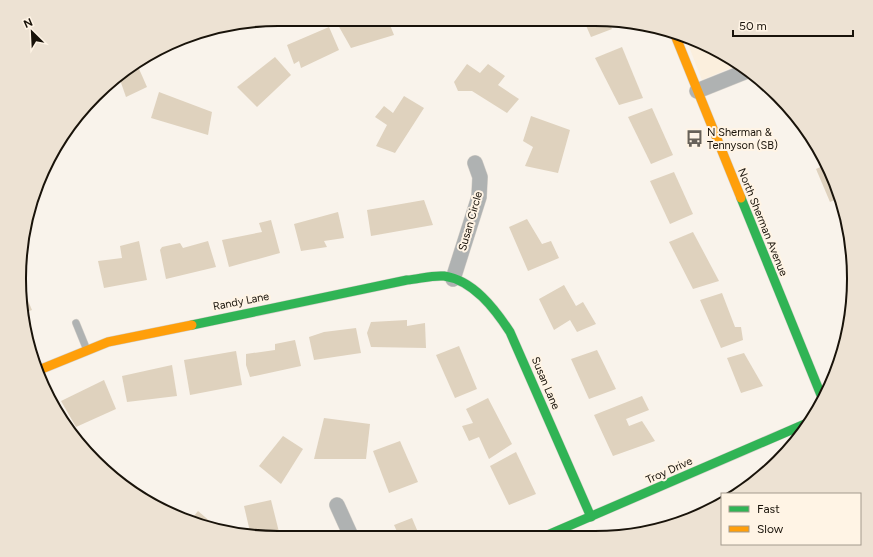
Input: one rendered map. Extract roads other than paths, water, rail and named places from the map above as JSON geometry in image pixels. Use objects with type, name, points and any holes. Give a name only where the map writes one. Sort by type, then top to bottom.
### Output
[{"type":"street","name":"North Sherman Avenue","points":[[677,39],[820,392]]},
{"type":"street","points":[[697,91],[741,73]]},
{"type":"street","name":"Susan Circle","points":[[453,279],[479,197],[480,177],[475,163]]},
{"type":"street","name":"Randy Lane","points":[[42,369],[108,342],[400,281],[443,276],[453,279]]},
{"type":"street","name":"Susan Lane","points":[[453,279],[468,287],[495,310],[510,332],[591,517]]},
{"type":"street","name":"Troy Drive","points":[[557,531],[799,426]]},
{"type":"street","points":[[337,505],[349,531]]},
{"type":"lane","points":[[76,323],[87,350]]},
{"type":"place","name":"N Sherman & Tennyson (SB)","points":[[694,138]]}]
